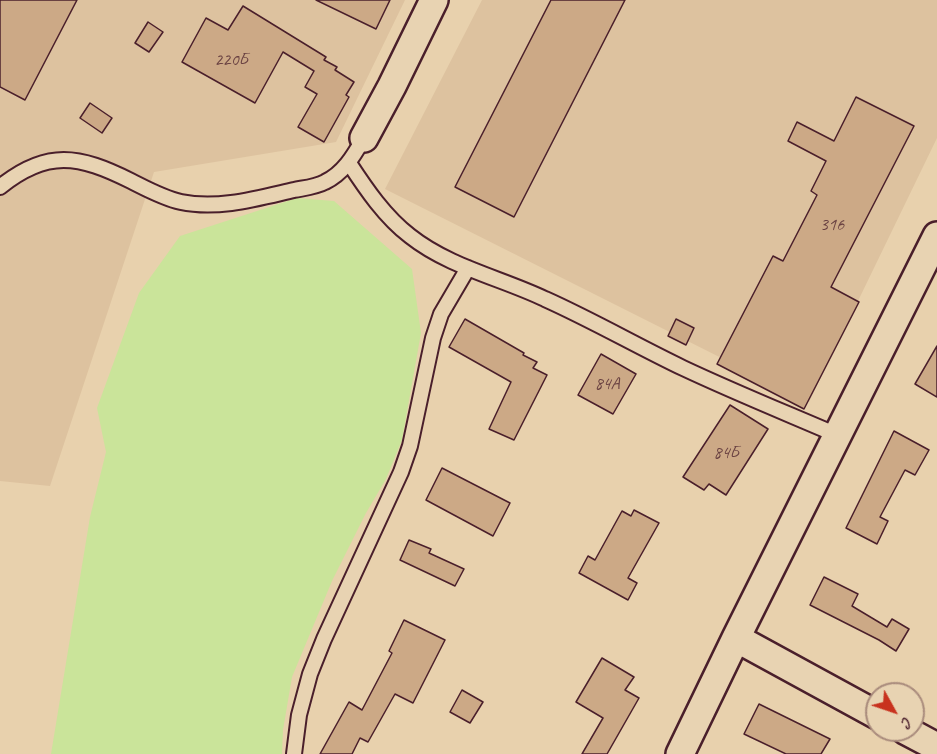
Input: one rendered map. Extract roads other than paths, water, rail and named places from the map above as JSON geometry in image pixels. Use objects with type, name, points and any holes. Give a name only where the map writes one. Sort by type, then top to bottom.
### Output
[{"type":"street","points":[[364,138],[434,0]]},
{"type":"street","points":[[680,754],[937,236]]},
{"type":"street","points":[[736,638],[865,708]]},
{"type":"lane","points":[[0,187],[12,177],[44,161],[71,159],[94,165],[161,196],[183,203],[209,204],[253,200],[325,182],[348,163],[364,138]]},
{"type":"lane","points":[[348,163],[367,190],[408,235],[426,248],[468,268],[506,281],[548,300],[683,368],[837,435]]},
{"type":"lane","points":[[294,754],[299,715],[310,674],[401,472],[410,446],[433,338],[441,314],[468,268]]}]
